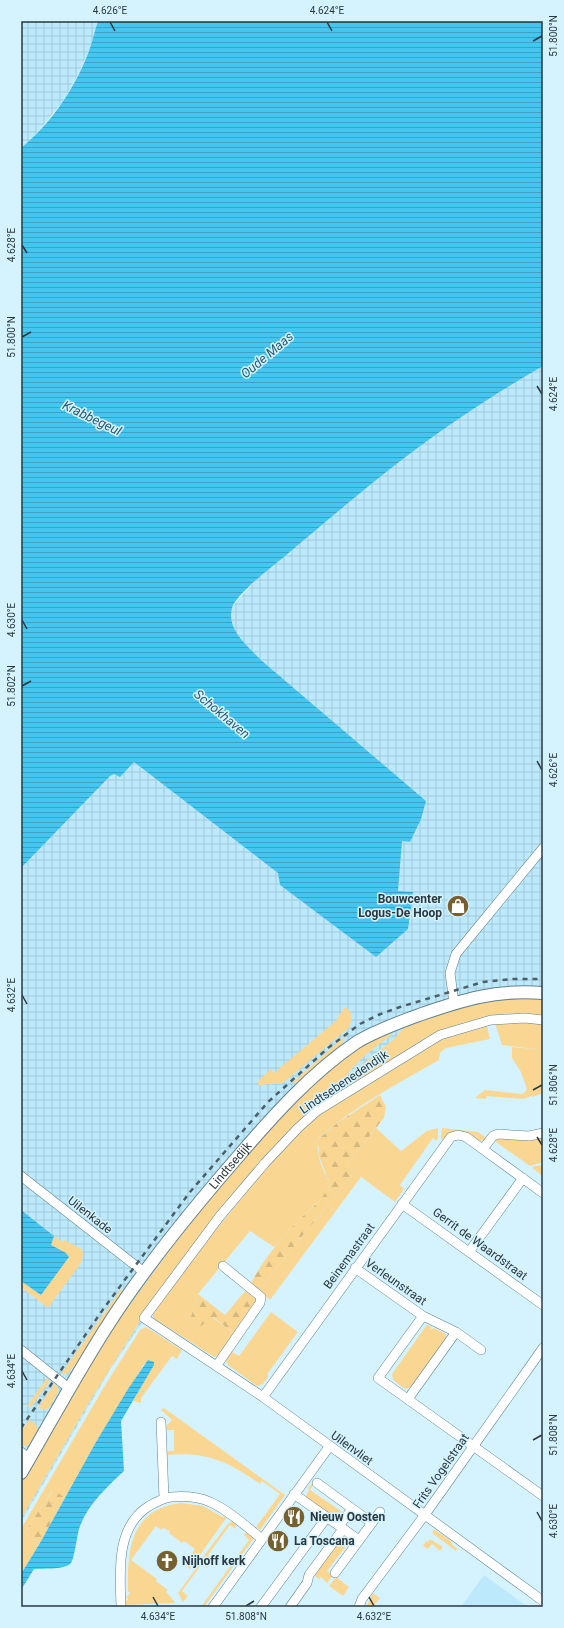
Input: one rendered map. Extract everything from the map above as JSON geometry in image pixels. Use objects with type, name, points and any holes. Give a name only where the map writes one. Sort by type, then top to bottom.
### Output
[{"type":"main road","name":"Lindtsedijk","points":[[21,1473],[25,1455],[70,1388],[107,1327],[145,1273],[179,1228],[250,1143],[286,1104],[326,1067],[352,1046],[377,1032],[454,1003],[501,993],[543,993]]},
{"type":"street","points":[[454,1003],[450,973],[456,954],[543,848]]},
{"type":"street","name":"Lindtsebenedendijk","points":[[144,1318],[220,1216],[274,1153],[298,1128],[317,1112],[440,1035],[491,1020],[525,1018],[543,1020]]},
{"type":"street","points":[[543,1133],[529,1136],[498,1134],[493,1136],[483,1149],[543,1193]]},
{"type":"street","name":"Beinemastraat","points":[[263,1397],[451,1137],[458,1135],[466,1137],[483,1149]]},
{"type":"street","name":"Uilenkade","points":[[21,1176],[145,1273]]},
{"type":"street","points":[[470,1252],[523,1178]]},
{"type":"street","name":"Gerrit de Waardstraat","points":[[402,1204],[542,1301]]},
{"type":"street","points":[[217,1365],[260,1303],[261,1297],[223,1266]]},
{"type":"street","name":"Verleunstraat","points":[[355,1268],[423,1316],[456,1332],[481,1350]]},
{"type":"street","name":"Verleunstraat","points":[[408,1399],[378,1378],[423,1316]]},
{"type":"street","name":"Uilenvliet","points":[[144,1318],[217,1365],[263,1397],[424,1516],[543,1601]]},
{"type":"street","points":[[456,1332],[408,1399],[473,1446],[542,1492]]},
{"type":"street","name":"Frits Vogelstraat","points":[[359,1607],[362,1599],[424,1516],[543,1348]]},
{"type":"street","points":[[21,1350],[70,1388]]},
{"type":"street","points":[[161,1422],[164,1498]]},
{"type":"street","points":[[212,1607],[329,1446]]},
{"type":"street","points":[[317,1484],[372,1523]]},
{"type":"street","points":[[294,1494],[359,1540]]},
{"type":"street","points":[[121,1607],[120,1558],[126,1535],[138,1514],[164,1498],[184,1496],[202,1498],[212,1502],[262,1538]]},
{"type":"street","points":[[290,1607],[307,1584],[309,1575],[352,1509]]},
{"type":"street","points":[[335,1573],[380,1512]]},
{"type":"street","points":[[261,1607],[327,1517]]},
{"type":"shaded area","points":[[21,21],[98,21],[90,48],[63,101],[32,139],[21,148]]},
{"type":"shaded area","points":[[543,351],[543,1011],[415,1037],[258,1153],[111,1368],[21,1522],[21,848],[396,420]]},
{"type":"shaded area","points":[[484,1575],[528,1607],[461,1607]]},
{"type":"green space","points":[[520,997],[543,998],[543,1017],[486,1019],[461,1024],[435,1036],[349,1088],[346,1088],[359,1067],[394,1039],[405,1026],[419,1020],[490,999]]},
{"type":"green space","points":[[345,1007],[350,1011],[352,1019],[349,1028],[282,1084],[266,1084],[260,1086],[257,1082],[271,1069],[274,1073],[338,1019]]},
{"type":"green space","points":[[515,1021],[543,1022],[543,1050],[502,1045],[495,1023]]},
{"type":"green space","points":[[487,1026],[490,1039],[446,1048],[440,1053],[439,1060],[358,1108],[343,1118],[315,1142],[318,1148],[321,1164],[330,1184],[325,1195],[274,1247],[250,1231],[198,1294],[190,1320],[212,1317],[235,1334],[219,1355],[214,1357],[153,1318],[153,1314],[194,1257],[249,1189],[295,1136],[311,1121],[330,1107],[425,1047],[451,1036]]},
{"type":"green space","points":[[392,1030],[392,1034],[355,1065],[337,1095],[308,1115],[146,1312],[90,1401],[21,1519],[21,1483],[112,1329],[194,1217],[228,1175],[294,1103],[345,1057],[363,1045]]},
{"type":"green space","points":[[345,1036],[341,1047],[301,1081],[291,1084]]},
{"type":"green space","points":[[512,1047],[543,1050],[543,1093],[523,1099],[487,1096],[486,1099],[475,1098],[485,1090],[522,1094],[525,1092],[527,1089],[521,1072],[512,1058]]},
{"type":"green space","points":[[380,1095],[386,1107],[384,1118],[347,1164],[353,1173],[259,1290],[251,1283],[265,1260],[287,1232],[323,1197],[330,1185],[319,1156],[319,1148],[315,1142],[337,1123]]},
{"type":"green space","points":[[376,1128],[401,1151],[427,1131],[438,1128],[438,1138],[436,1141],[433,1138],[400,1185],[404,1189],[395,1202],[361,1177],[270,1300],[259,1290],[353,1173],[347,1164]]},
{"type":"green space","points":[[442,1128],[478,1132],[488,1139],[480,1141],[470,1135],[446,1137],[443,1140],[441,1138]]},
{"type":"green space","points":[[543,1136],[543,1162],[530,1166],[493,1140],[495,1138]]},
{"type":"green space","points":[[543,1165],[543,1176],[532,1168],[534,1166]]},
{"type":"green space","points":[[54,1236],[62,1242],[64,1240],[82,1249],[83,1255],[81,1263],[48,1308],[21,1287],[21,1281],[41,1295],[66,1253],[51,1245]]},
{"type":"green space","points":[[122,1288],[123,1292],[81,1360],[67,1374],[61,1374]]},
{"type":"green space","points":[[246,1290],[257,1298],[257,1302],[235,1334],[213,1317],[201,1326],[190,1320],[198,1294],[225,1315]]},
{"type":"green space","points":[[271,1312],[298,1332],[268,1373],[268,1377],[263,1384],[257,1386],[228,1365],[226,1361],[232,1352],[239,1356]]},
{"type":"green space","points":[[428,1325],[431,1329],[434,1328],[446,1334],[446,1339],[411,1387],[405,1389],[393,1380],[392,1374]]},
{"type":"green space","points":[[146,1327],[182,1350],[177,1359],[172,1356],[141,1398],[141,1403],[133,1401],[140,1388],[145,1363],[96,1442],[65,1498],[52,1490],[25,1533],[40,1543],[21,1574],[21,1529],[104,1387],[140,1330]]},
{"type":"green space","points":[[47,1378],[50,1381],[31,1407],[27,1406]]},
{"type":"green space","points":[[55,1383],[59,1391],[49,1408],[45,1410],[38,1408]]},
{"type":"green space","points":[[164,1408],[285,1495],[260,1530],[256,1527],[280,1494],[262,1481],[260,1484],[227,1464],[216,1460],[194,1455],[167,1455],[168,1451],[174,1451],[174,1430],[167,1430],[166,1426],[172,1420],[161,1410]]},
{"type":"green space","points":[[29,1420],[35,1423],[39,1431],[31,1444],[22,1446],[21,1432]]},
{"type":"green space","points":[[314,1481],[315,1482],[310,1490],[341,1511],[343,1515],[340,1519],[336,1519],[305,1497],[309,1490],[308,1488]]},
{"type":"green space","points":[[53,1489],[65,1498],[40,1543],[25,1533]]},
{"type":"green space","points":[[181,1503],[203,1506],[223,1517],[227,1517],[190,1569],[184,1565],[195,1549],[184,1541],[182,1543],[169,1533],[170,1531],[163,1528],[161,1530],[156,1526],[131,1560],[157,1579],[156,1581],[168,1590],[166,1592],[175,1603],[126,1605],[128,1598],[126,1598],[130,1593],[128,1591],[129,1560],[135,1533],[142,1522],[151,1513],[164,1507]]},
{"type":"green space","points":[[232,1521],[236,1525],[236,1529],[230,1525],[208,1555],[213,1560],[212,1563],[203,1557],[227,1525]]},
{"type":"green space","points":[[434,1529],[451,1541],[452,1545],[458,1549],[456,1551],[432,1533]]},
{"type":"green space","points":[[245,1533],[249,1533],[254,1538],[204,1607],[201,1607],[249,1540],[244,1535]]},
{"type":"green space","points":[[344,1535],[350,1538],[350,1541],[327,1571],[333,1575],[327,1583],[321,1577],[319,1579],[314,1575]]},
{"type":"green space","points":[[430,1539],[443,1547],[440,1551],[432,1544],[428,1549],[423,1546],[426,1541],[428,1542]]},
{"type":"green space","points":[[202,1560],[210,1565],[207,1568],[202,1564],[182,1591],[188,1596],[183,1602],[178,1593]]},
{"type":"green space","points":[[336,1577],[349,1587],[343,1596],[329,1586]]},
{"type":"green space","points":[[373,1593],[380,1598],[373,1607],[366,1607]]},
{"type":"water","points":[[98,21],[543,21],[543,366],[466,414],[381,476],[256,580],[240,595],[232,608],[232,624],[235,631],[245,644],[262,661],[426,801],[421,819],[410,842],[402,841],[398,891],[413,892],[408,929],[376,957],[280,885],[278,873],[134,762],[120,777],[114,774],[110,776],[21,868],[21,148],[43,127],[71,89],[85,62]]},
{"type":"water","points":[[21,1210],[54,1236],[51,1245],[66,1253],[69,1257],[41,1295],[21,1281]]},
{"type":"water","points":[[148,1360],[154,1362],[154,1365],[121,1421],[124,1471],[98,1497],[82,1520],[74,1554],[70,1564],[58,1568],[34,1569],[21,1590],[21,1574],[40,1543],[96,1442],[128,1389]]},
{"type":"railway","points":[[21,1428],[104,1308],[190,1192],[268,1102],[328,1048],[360,1024],[378,1015],[400,1007],[483,982],[513,979],[543,979]]},
{"type":"place","name":"Bouwcenter Logus-De Hoop","points":[[458,906]]},
{"type":"place","name":"Nieuw Oosten","points":[[294,1517]]},
{"type":"place","name":"La Toscana","points":[[278,1541]]},
{"type":"place","name":"Nijhoff kerk","points":[[167,1561]]},
{"type":"water label","name":"Oude Maas","points":[[267,355]]},
{"type":"water label","name":"Krabbegeul","points":[[92,418]]},
{"type":"water label","name":"Schokhaven","points":[[222,714]]}]
